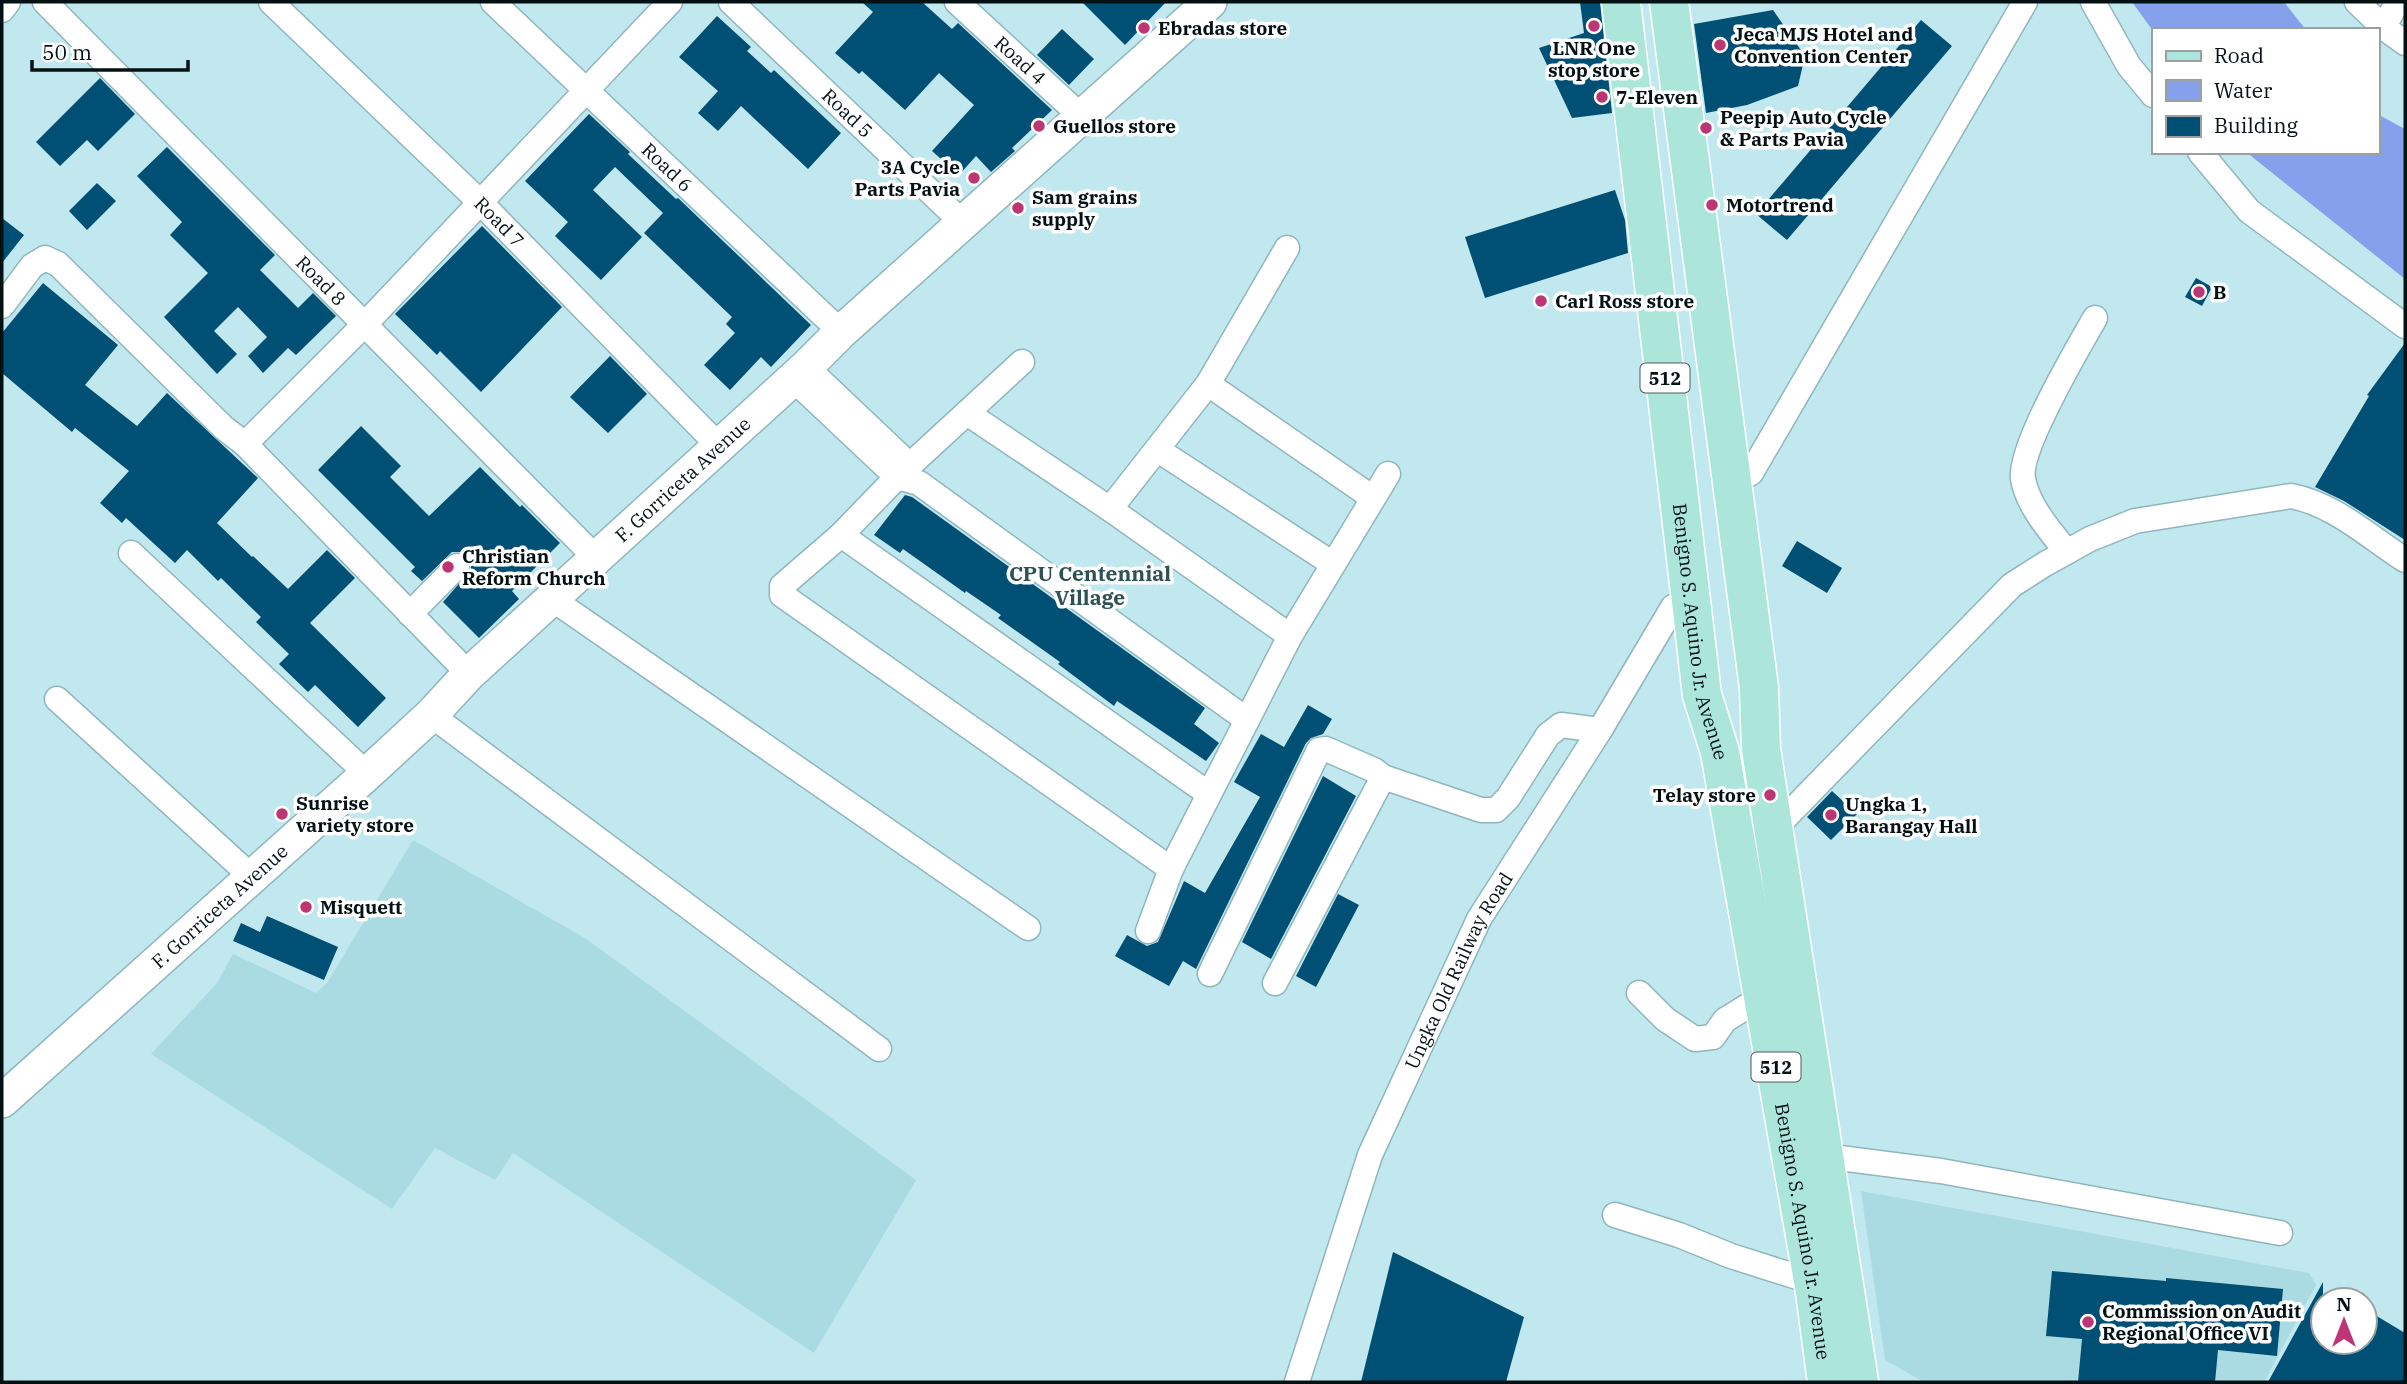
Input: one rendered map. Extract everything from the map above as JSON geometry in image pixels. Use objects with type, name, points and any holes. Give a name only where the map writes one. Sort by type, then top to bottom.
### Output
[{"type":"main road","name":"Benigno S. Aquino Jr. Avenue","points":[[1621,2],[1702,695],[1720,752],[1764,996],[1824,1288],[1859,1382]]},
{"type":"main road","name":"Benigno S. Aquino Jr. Avenue","points":[[1669,2],[1759,688],[1761,749],[1824,1156],[1824,1288],[1828,1382]]},
{"type":"main road","name":"F. Gorriceta Avenue","points":[[2,1101],[367,774],[431,715],[469,674],[720,447],[841,332],[1082,117],[1197,6]]},
{"type":"main road","points":[[1630,77],[1639,92],[1648,99],[1658,101],[1668,97],[1675,89],[1679,75]]},
{"type":"main road","points":[[1734,835],[1774,828]]},
{"type":"street","points":[[2,10],[8,2]]},
{"type":"street","name":"Road 8","points":[[45,2],[597,559]]},
{"type":"street","name":"Road 7","points":[[271,2],[481,203],[720,447]]},
{"type":"street","name":"Road 6","points":[[493,2],[841,332]]},
{"type":"street","points":[[245,443],[366,323],[670,2]]},
{"type":"street","name":"Road 5","points":[[732,2],[963,223]]},
{"type":"street","name":"Road 4","points":[[957,2],[1082,117]]},
{"type":"street","points":[[1731,480],[1751,473],[2025,2]]},
{"type":"street","points":[[2093,2],[2129,66],[2152,94]]},
{"type":"street","points":[[2357,2],[2382,27],[2405,43]]},
{"type":"street","points":[[2382,27],[2398,2]]},
{"type":"street","points":[[2202,154],[2249,211],[2405,326]]},
{"type":"street","points":[[1110,509],[1208,384],[1287,248]]},
{"type":"street","points":[[2,306],[32,266],[45,258],[58,264],[225,428],[245,443],[469,674]]},
{"type":"street","points":[[2067,552],[2042,520],[2027,493],[2022,476],[2029,445],[2059,382],[2095,318]]},
{"type":"street","points":[[1022,362],[967,413],[909,475],[782,586],[782,595],[1171,869]]},
{"type":"street","points":[[800,373],[909,475],[1247,720]]},
{"type":"street","points":[[1208,384],[1373,498]]},
{"type":"street","points":[[967,413],[1110,509],[1290,636]]},
{"type":"street","points":[[1158,450],[1333,564]]},
{"type":"street","points":[[1147,931],[1171,869],[1290,636],[1388,474]]},
{"type":"street","points":[[1774,828],[2012,586],[2090,539],[2135,521],[2291,496],[2307,499],[2350,522],[2405,560]]},
{"type":"street","points":[[841,536],[1209,794]]},
{"type":"street","points":[[131,552],[367,774]]},
{"type":"street","points":[[410,614],[457,566]]},
{"type":"street","points":[[552,599],[1028,928]]},
{"type":"street","name":"Ungka Old Railway Road","points":[[1297,1382],[1370,1156],[1479,919],[1600,730],[1674,607],[1678,604],[1691,604]]},
{"type":"street","points":[[57,699],[252,877]]},
{"type":"street","points":[[431,715],[879,1049]]},
{"type":"street","points":[[1210,974],[1319,750],[1326,749],[1374,770],[1382,777],[1481,810],[1496,810],[1508,799],[1548,735],[1561,725],[1600,730]]},
{"type":"street","points":[[1275,983],[1382,777]]},
{"type":"street","points":[[1639,993],[1665,1019],[1695,1039],[1713,1037],[1725,1020],[1764,996]]},
{"type":"street","points":[[1824,1156],[1941,1171],[2280,1233]]},
{"type":"street","points":[[1615,1215],[1679,1235],[1824,1288]]},
{"type":"shaded area","points":[[413,840],[585,938],[916,1180],[814,1353],[513,1153],[495,1180],[435,1148],[392,1209],[151,1054],[217,983],[233,954],[316,993],[327,983]]},
{"type":"shaded area","name":"Commission on Audit Regional Office VI","points":[[1861,1191],[2309,1273],[2316,1285],[2309,1286],[2309,1298],[2264,1382],[1924,1382],[1885,1360]]},
{"type":"water","points":[[2132,2],[2284,2],[2304,28],[2152,28]]},
{"type":"water","points":[[2379,115],[2405,129],[2405,279],[2249,154],[2379,154]]},
{"type":"building","points":[[862,2],[922,2],[952,29],[958,23],[1052,110],[1012,148],[1015,151],[991,172],[976,156],[959,175],[932,151],[974,105],[939,73],[905,110],[862,71],[859,74],[835,53],[873,12]]},
{"type":"building","points":[[1082,2],[1166,2],[1125,45]]},
{"type":"building","points":[[1580,2],[1600,2],[1612,113],[1572,118],[1539,48],[1584,33]]},
{"type":"building","points":[[1773,10],[1805,56],[1798,86],[1747,105],[1706,113],[1694,24]]},
{"type":"building","points":[[717,16],[751,47],[747,51],[771,73],[774,70],[841,133],[808,169],[741,106],[718,131],[698,113],[718,91],[679,57]]},
{"type":"building","points":[[1921,20],[1952,46],[1787,240],[1756,214]]},
{"type":"building","points":[[1062,29],[1094,59],[1069,85],[1037,55]]},
{"type":"building","points":[[100,78],[135,114],[98,151],[87,140],[60,166],[36,142]]},
{"type":"building","points":[[589,114],[630,152],[628,154],[811,325],[771,367],[761,357],[730,390],[704,365],[735,333],[726,324],[732,317],[644,233],[663,213],[615,167],[593,190],[642,237],[601,280],[555,236],[568,222],[525,181]]},
{"type":"building","points":[[167,147],[275,255],[260,270],[298,308],[313,293],[336,316],[296,355],[288,348],[263,373],[248,356],[267,337],[238,307],[214,331],[237,354],[217,374],[164,317],[208,273],[170,235],[182,222],[137,176]]},
{"type":"building","points":[[97,183],[116,201],[87,230],[69,211]]},
{"type":"building","points":[[1615,190],[1625,220],[1628,253],[1485,298],[1465,237]]},
{"type":"building","points":[[2,218],[24,235],[2,263]]},
{"type":"building","points":[[482,226],[562,307],[481,392],[440,351],[437,355],[395,314]]},
{"type":"building","name":"B","points":[[2196,278],[2212,287],[2202,306],[2185,297]]},
{"type":"building","points":[[43,283],[118,345],[85,385],[137,426],[167,393],[258,478],[217,523],[252,557],[288,589],[327,550],[355,578],[310,623],[386,698],[358,727],[315,685],[308,692],[279,664],[289,654],[256,622],[261,617],[221,578],[218,581],[187,550],[175,563],[126,518],[122,523],[100,503],[129,471],[75,428],[72,432],[2,373],[2,333]]},
{"type":"building","points":[[2405,343],[2405,540],[2344,501],[2315,487],[2369,396],[2367,395]]},
{"type":"building","points":[[610,356],[647,394],[608,433],[570,397]]},
{"type":"building","points":[[361,426],[401,466],[390,477],[429,516],[480,467],[560,543],[512,591],[519,599],[479,638],[443,602],[471,570],[468,556],[461,552],[452,552],[422,581],[411,571],[415,567],[318,470]]},
{"type":"building","points":[[905,495],[912,497],[1205,708],[1194,724],[1219,743],[1206,761],[1117,701],[1114,706],[1058,664],[1060,662],[998,618],[1001,615],[903,549],[900,553],[874,535]]},
{"type":"building","points":[[1797,541],[1842,568],[1827,593],[1782,566]]},
{"type":"building","points":[[1308,705],[1332,719],[1323,734],[1306,743],[1196,969],[1183,961],[1169,986],[1115,956],[1127,935],[1147,946],[1158,942],[1184,881],[1205,893],[1260,797],[1234,782],[1261,734],[1284,747]]},
{"type":"building","points":[[1323,776],[1356,796],[1271,959],[1242,942]]},
{"type":"building","name":"Ungka 1, Barangay Hall","points":[[1832,791],[1857,814],[1831,840],[1807,817]]},
{"type":"building","points":[[1338,894],[1359,905],[1316,987],[1296,976]]},
{"type":"building","points":[[267,916],[338,947],[324,980],[233,941],[241,923],[260,932]]},
{"type":"building","points":[[1393,1252],[1524,1317],[1506,1382],[1361,1382]]},
{"type":"building","points":[[2052,1271],[2283,1289],[2277,1356],[2218,1350],[2215,1382],[2078,1382],[2082,1339],[2046,1336]]},
{"type":"building","points":[[2309,1307],[2309,1356],[2379,1356],[2379,1317],[2405,1333],[2405,1382],[2268,1382]]},
{"type":"place","name":"LNR One stop store","points":[[1594,26]]},
{"type":"place","name":"Ebradas store","points":[[1144,28]]},
{"type":"place","name":"Jeca MJS Hotel and Convention Center","points":[[1720,45]]},
{"type":"place","name":"7-Eleven","points":[[1602,97]]},
{"type":"place","name":"Guellos store","points":[[1039,126]]},
{"type":"place","name":"Peepip Auto Cycle & Parts Pavia","points":[[1706,128]]},
{"type":"place","name":"3A Cycle Parts Pavia","points":[[974,178]]},
{"type":"place","name":"Motortrend","points":[[1712,205]]},
{"type":"place","name":"Sam grains supply","points":[[1018,208]]},
{"type":"place","name":"B","points":[[2199,292]]},
{"type":"place","name":"Carl Ross store","points":[[1541,301]]},
{"type":"place","name":"Christian Reform Church","points":[[448,567]]},
{"type":"place","name":"Telay store","points":[[1770,795]]},
{"type":"place","name":"Sunrise variety store","points":[[282,814]]},
{"type":"place","name":"Ungka 1, Barangay Hall","points":[[1831,815]]},
{"type":"place","name":"Misquett","points":[[306,907]]},
{"type":"place","name":"Commission on Audit Regional Office VI","points":[[2088,1322]]},
{"type":"district","name":"CPU Centennial Village","points":[[1090,585]]}]
